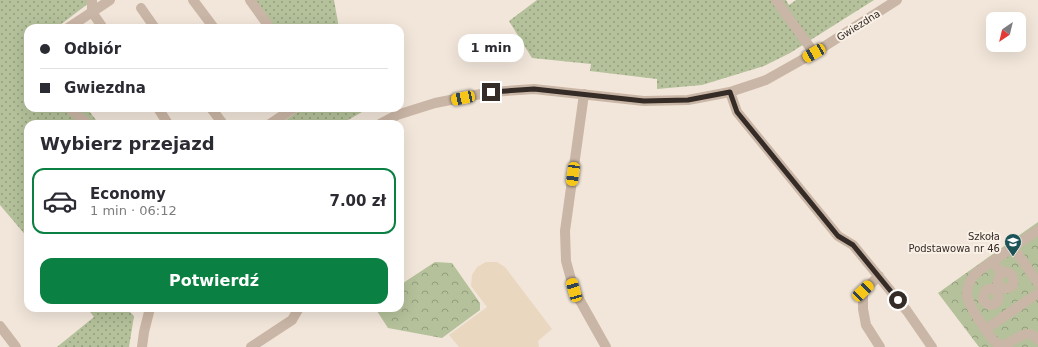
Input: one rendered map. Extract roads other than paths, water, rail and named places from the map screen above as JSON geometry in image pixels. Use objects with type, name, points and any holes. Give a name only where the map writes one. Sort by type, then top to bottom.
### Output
[{"type":"street","points":[[92,0],[92,12],[100,24]]},
{"type":"street","points":[[74,24],[110,0]]},
{"type":"street","points":[[193,0],[211,24]]},
{"type":"street","points":[[250,0],[267,24]]},
{"type":"street","points":[[776,0],[814,53]]},
{"type":"street","name":"Gwiezdna","points":[[388,120],[397,115],[435,103],[491,92],[534,89],[644,101],[688,100],[730,92],[766,80],[814,53],[897,0]]},
{"type":"street","points":[[141,8],[152,24]]},
{"type":"street","points":[[730,92],[737,112],[756,136],[838,236],[853,245],[879,276],[932,347]]},
{"type":"street","points":[[584,94],[565,231],[566,261],[574,290],[606,347]]},
{"type":"street","points":[[74,112],[83,120]]},
{"type":"street","points":[[276,120],[288,112]]},
{"type":"street","points":[[1038,230],[977,272],[970,279],[967,287],[969,304],[994,341],[1004,347],[1025,333],[1031,334],[1038,340]]},
{"type":"street","points":[[1013,247],[1038,283]]},
{"type":"street","points":[[993,262],[1001,273]]},
{"type":"street","points":[[1006,272],[1012,275],[1014,283],[1010,287],[998,290],[998,278],[1001,273],[1006,272]]},
{"type":"street","points":[[879,276],[863,291],[863,309],[866,325],[880,347]]},
{"type":"street","points":[[986,329],[1038,292]]},
{"type":"street","points":[[142,347],[148,312]]},
{"type":"street","points":[[250,347],[292,320],[296,312]]},
{"type":"street","points":[[0,326],[16,347]]},
{"type":"place","name":"Szkoła Podstawowa nr 46","points":[[1013,257]]}]
